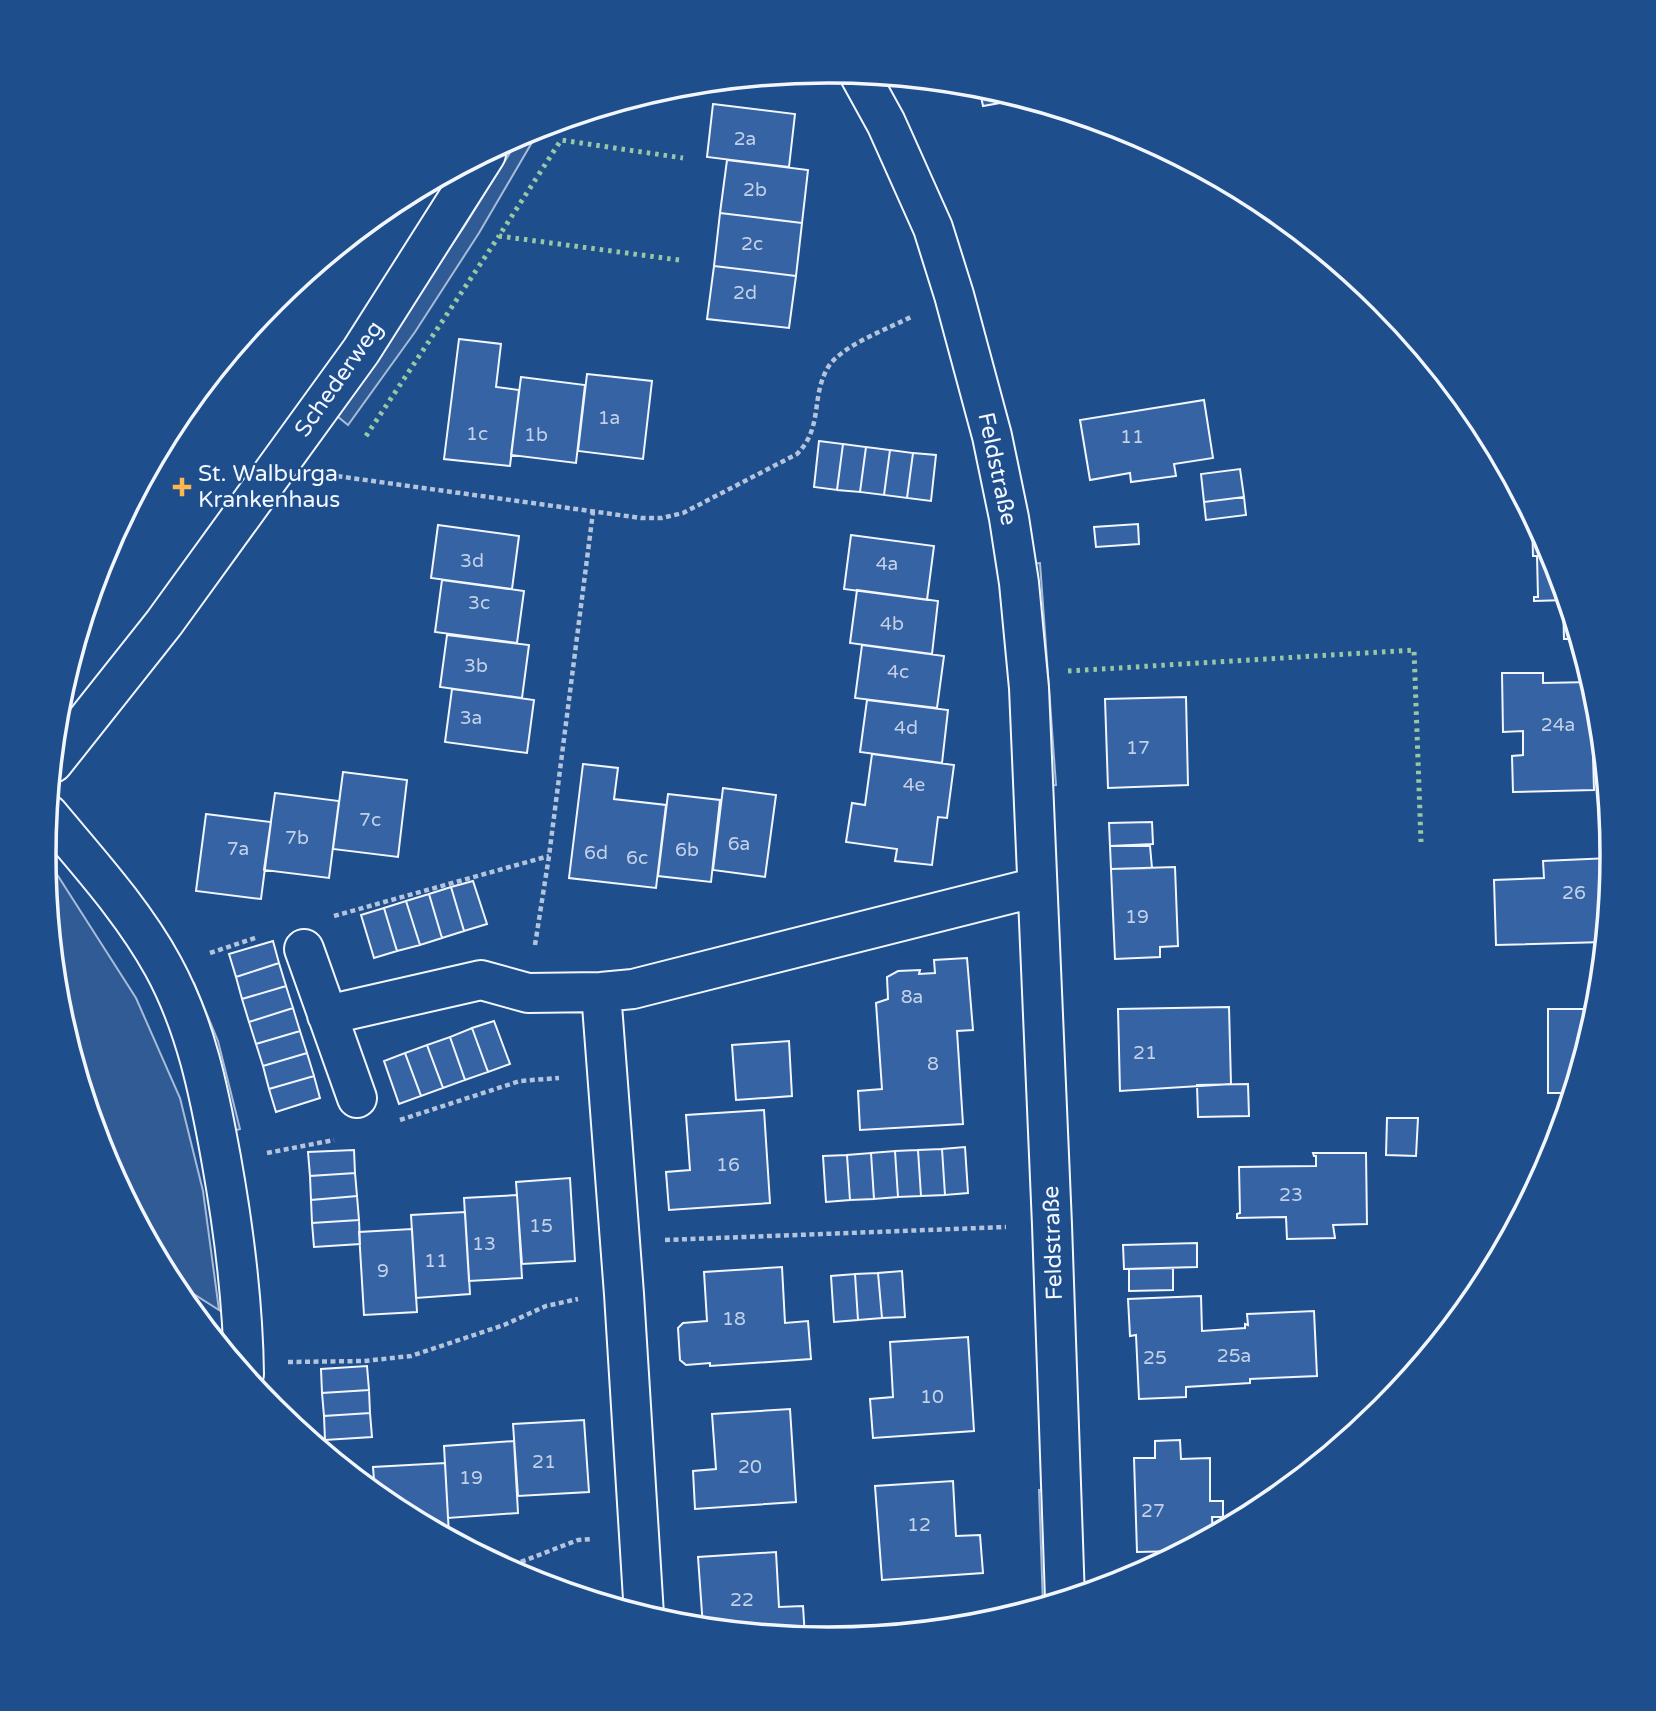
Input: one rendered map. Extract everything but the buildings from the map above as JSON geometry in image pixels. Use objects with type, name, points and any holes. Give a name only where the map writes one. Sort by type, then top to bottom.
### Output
[{"type":"street","name":"Feldstraße","points":[[865,84],[887,123],[933,228],[954,295],[992,436],[1019,583],[1029,688],[1065,1590]]},
{"type":"street","name":"Schederweg","points":[[64,749],[164,623],[360,351],[476,169]]},
{"type":"street","points":[[57,825],[99,876],[164,968],[187,1017],[210,1094],[228,1192],[243,1313],[244,1360]]},
{"type":"street","points":[[327,1015],[481,980],[528,993],[633,989],[1037,887]]},
{"type":"street","points":[[313,934],[327,1015],[357,1098]]},
{"type":"street","points":[[601,992],[624,1294],[643,1605]]},
{"type":"path","points":[[346,478],[641,519],[683,513],[790,458],[806,445],[813,432],[821,383],[827,367],[836,357],[954,295]]},
{"type":"path","points":[[528,993],[549,856],[593,512]]},
{"type":"path","points":[[313,934],[549,856]]},
{"type":"path","points":[[201,956],[260,937]]},
{"type":"path","points":[[394,1122],[520,1081],[607,1075]]},
{"type":"path","points":[[222,1161],[343,1139]]},
{"type":"path","points":[[620,1241],[1052,1225]]},
{"type":"path","points":[[251,1369],[411,1356],[503,1325],[546,1306],[624,1294]]},
{"type":"path","points":[[519,1563],[578,1540],[638,1535]]},
{"type":"shaded area","points":[[532,142],[479,233],[415,332],[348,425],[337,416],[464,227],[510,152]]},
{"type":"shaded area","points":[[1040,563],[1056,785],[1042,786],[1027,564]]},
{"type":"shaded area","points":[[57,874],[136,998],[180,1098],[203,1191],[219,1310],[193,1294],[159,1241],[115,1151],[97,1104],[71,1006],[63,956]]},
{"type":"shaded area","points":[[194,983],[218,1041],[240,1129],[223,1134],[181,988]]},
{"type":"shaded area","points":[[1039,1490],[1053,1491],[1056,1593],[1043,1597]]},
{"type":"hedge","points":[[679,260],[499,236],[561,140],[683,158]]},
{"type":"hedge","points":[[366,436],[499,236]]},
{"type":"hedge","points":[[1068,671],[1414,650],[1421,842]]},
{"type":"place","name":"St. Walburga Krankenhaus","points":[[182,487]]}]
